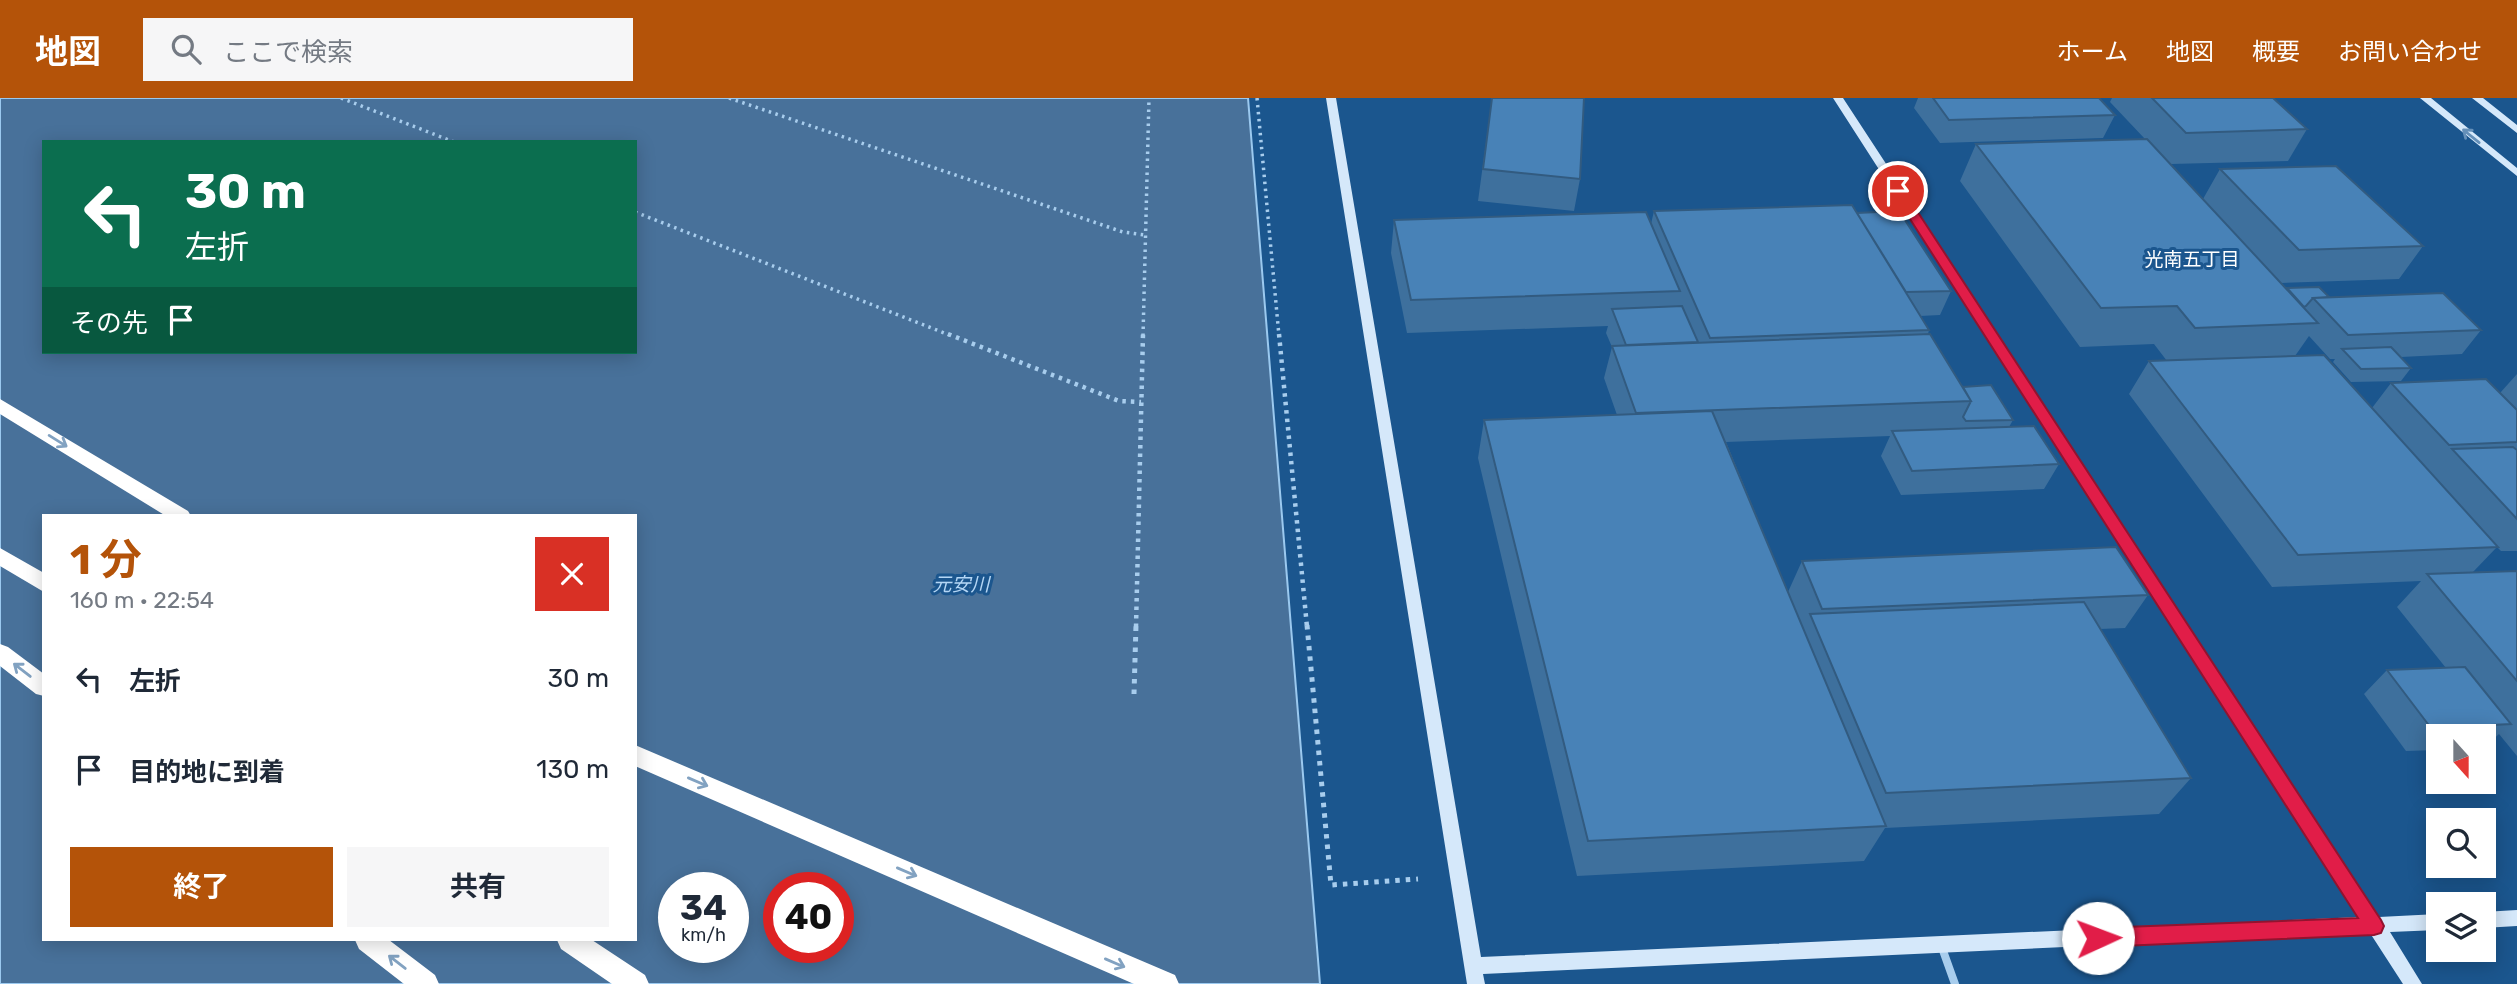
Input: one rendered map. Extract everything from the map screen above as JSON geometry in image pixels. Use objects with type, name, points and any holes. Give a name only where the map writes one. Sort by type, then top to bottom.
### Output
[{"type":"highway","points":[[0,405],[178,514]]},
{"type":"highway","points":[[0,556],[42,583]]},
{"type":"highway","points":[[0,653],[42,685]]},
{"type":"highway","points":[[637,756],[1165,984]]},
{"type":"highway","points":[[369,941],[425,984]]},
{"type":"highway","points":[[571,941],[635,984]]},
{"type":"street","points":[[1331,98],[1474,975],[1941,945],[2426,923]]},
{"type":"street","points":[[1838,98],[2413,984]]},
{"type":"street","points":[[2426,98],[2517,173]]},
{"type":"street","points":[[2477,98],[2517,130]]},
{"type":"street","points":[[2496,919],[2517,918]]},
{"type":"street","points":[[1941,945],[1955,984]]},
{"type":"path","points":[[341,98],[449,140]]},
{"type":"path","points":[[729,98],[1123,232],[1145,234]]},
{"type":"path","points":[[1133,694],[1149,98]]},
{"type":"path","points":[[1257,98],[1331,885],[1418,879]]},
{"type":"path","points":[[637,213],[1119,401],[1141,402]]},
{"type":"water","name":"元安川","points":[[0,98],[1248,98],[1320,984],[0,984]]},
{"type":"building","points":[[1492,98],[1584,98],[1580,179],[1483,169]]},
{"type":"building","points":[[1933,98],[2099,98],[2115,115],[1949,120]]},
{"type":"building","points":[[2152,98],[2273,98],[2307,129],[2186,133]]},
{"type":"building","points":[[2147,139],[2318,323],[2195,328],[2177,306],[2101,308],[1976,144]]},
{"type":"building","points":[[2336,166],[2423,246],[2299,250],[2220,169]]},
{"type":"building","points":[[1852,205],[1929,330],[1710,338],[1654,211]]},
{"type":"building","points":[[1899,211],[1951,291],[1906,292],[1857,213]]},
{"type":"building","points":[[1646,212],[1680,291],[1411,300],[1394,220]]},
{"type":"building","points":[[2319,287],[2329,297],[2313,298],[2304,307],[2287,288]]},
{"type":"building","points":[[2443,293],[2481,330],[2348,335],[2313,298]]},
{"type":"building","points":[[1682,306],[1698,342],[1626,345],[1612,309]]},
{"type":"building","points":[[1930,334],[1971,401],[1636,413],[1612,346]]},
{"type":"building","points":[[2391,347],[2411,368],[2361,369],[2342,349]]},
{"type":"building","points":[[2324,355],[2498,547],[2298,555],[2149,361]]},
{"type":"building","points":[[2486,379],[2517,410],[2517,442],[2449,445],[2391,383]]},
{"type":"building","points":[[1991,385],[2013,420],[1966,421],[1963,417],[1971,401],[1963,387]]},
{"type":"building","points":[[1712,411],[1886,826],[1588,841],[1484,420]]},
{"type":"building","points":[[2034,426],[2059,464],[1912,471],[1892,431]]},
{"type":"building","points":[[2513,447],[2517,450],[2517,519],[2452,449]]},
{"type":"building","points":[[2116,547],[2148,595],[1822,609],[1802,561]]},
{"type":"building","points":[[2517,571],[2517,681],[2427,574]]},
{"type":"building","points":[[2084,602],[2191,778],[1886,793],[1810,614]]},
{"type":"building","points":[[2465,667],[2511,724],[2428,724],[2387,670]]},
{"type":"district","name":"光南五丁目","points":[[2192,259]]},
{"type":"route","points":[[1898,191],[2374,926],[2098,938]]}]
